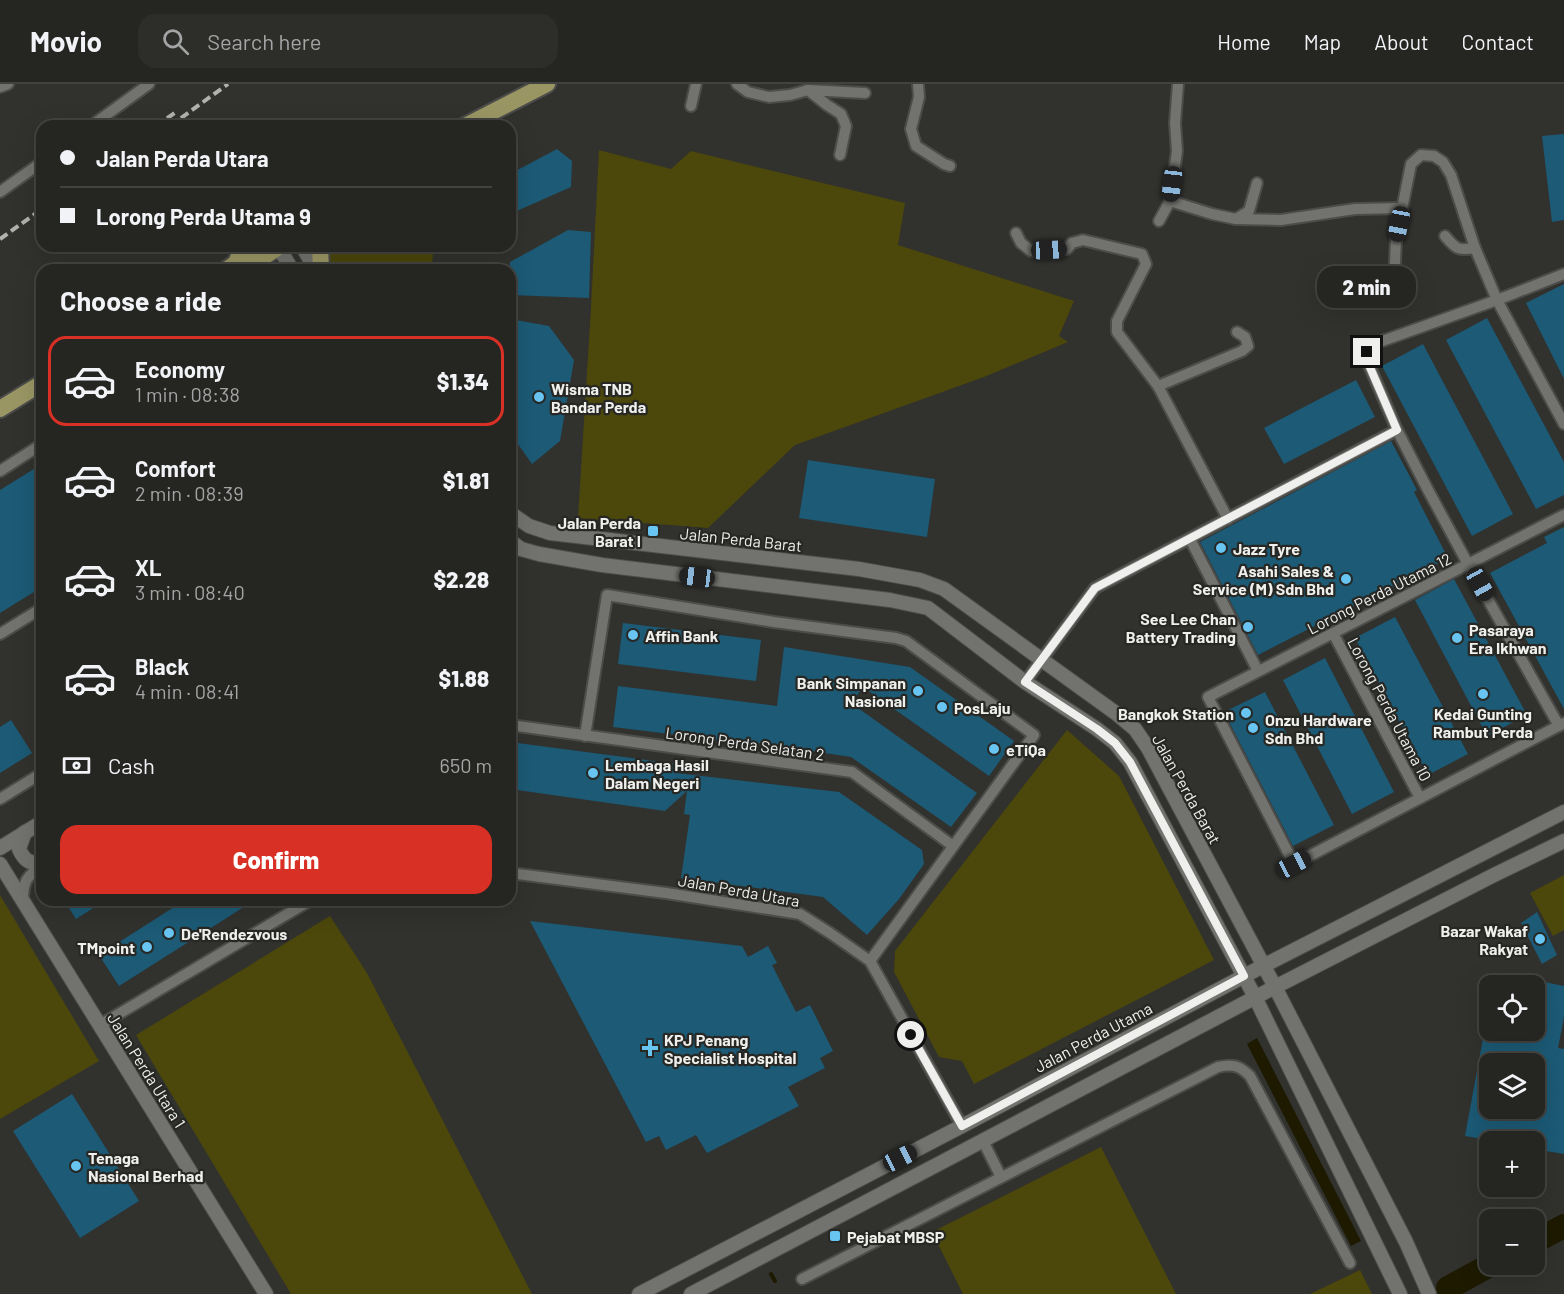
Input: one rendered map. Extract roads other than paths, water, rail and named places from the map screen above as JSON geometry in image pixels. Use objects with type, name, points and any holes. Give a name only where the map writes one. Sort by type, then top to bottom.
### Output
[{"type":"main road","points":[[477,120],[547,84]]},
{"type":"main road","points":[[247,264],[270,252]]},
{"type":"main road","points":[[0,409],[36,387]]},
{"type":"street","points":[[0,86],[8,84]]},
{"type":"street","points":[[100,120],[149,84]]},
{"type":"street","points":[[691,106],[696,84]]},
{"type":"street","points":[[737,84],[748,92],[769,97],[808,90],[865,93]]},
{"type":"street","points":[[918,84],[918,97],[911,129],[916,146],[950,166]]},
{"type":"street","points":[[1159,221],[1170,201],[1177,151],[1175,123],[1178,84]]},
{"type":"street","points":[[808,90],[841,114],[846,126],[840,155]]},
{"type":"street","points":[[1394,284],[1396,239],[1411,165],[1421,155],[1434,156],[1443,162],[1451,175],[1475,248],[1497,300],[1564,424]]},
{"type":"street","points":[[0,192],[36,166]]},
{"type":"street","points":[[1236,219],[1249,211],[1257,183]]},
{"type":"street","points":[[1170,201],[1236,219],[1281,219],[1355,209],[1402,208]]},
{"type":"street","points":[[1016,233],[1021,243],[1031,251],[1067,249],[1072,243],[1083,240],[1142,254],[1146,264],[1117,321],[1117,332],[1158,386],[1228,519]]},
{"type":"street","points":[[1445,236],[1454,246],[1462,250],[1475,248]]},
{"type":"street","points":[[1420,798],[1562,724],[1468,564],[1397,430],[1366,358],[1371,345],[1564,274]]},
{"type":"street","points":[[1158,386],[1242,351],[1248,346],[1245,337],[1237,332]]},
{"type":"street","points":[[1025,682],[1095,588],[1397,430]]},
{"type":"street","points":[[0,471],[36,448]]},
{"type":"street","name":"Lorong Perda Utama 12","points":[[1420,798],[1294,864],[1208,697],[1564,515]]},
{"type":"street","name":"Jalan Perda Barat","points":[[516,517],[529,526],[550,533],[838,567],[920,580],[944,589],[1135,729],[1148,748],[1275,987],[1406,1242],[1429,1294]]},
{"type":"street","points":[[1190,539],[1258,671]]},
{"type":"street","points":[[516,545],[539,554],[602,565],[890,600],[928,608],[1025,682],[1115,743],[1130,762],[1255,997],[1399,1291]]},
{"type":"street","points":[[890,600],[895,576]]},
{"type":"street","points":[[585,736],[608,596],[906,641],[1034,735],[870,962]]},
{"type":"street","points":[[0,634],[36,612]]},
{"type":"street","name":"Lorong Perda Utama 10","points":[[1333,633],[1420,798]]},
{"type":"street","name":"Lorong Perda Selatan 2","points":[[516,726],[852,772],[953,846]]},
{"type":"street","points":[[0,799],[36,777]]},
{"type":"street","name":"Jalan Perda Utama","points":[[639,1294],[1263,966],[1564,812]]},
{"type":"street","points":[[0,848],[36,826]]},
{"type":"street","points":[[25,832],[19,849],[23,857],[36,864]]},
{"type":"street","points":[[691,1294],[1255,997],[1564,841]]},
{"type":"street","name":"Jalan Perda Utara 1","points":[[0,864],[266,1294]]},
{"type":"street","points":[[23,900],[23,890],[28,876],[36,870]]},
{"type":"street","name":"Jalan Perda Utara","points":[[516,874],[666,893],[800,914],[870,962],[962,1126]]},
{"type":"street","points":[[100,1025],[301,906]]},
{"type":"street","points":[[802,1279],[1218,1067],[1230,1065],[1241,1068],[1250,1076],[1350,1263]]},
{"type":"street","points":[[983,1141],[1001,1178]]},
{"type":"waterway","points":[[1545,1236],[1564,1226]]},
{"type":"waterway","points":[[1448,1288],[1479,1271]]},
{"type":"waterway","points":[[771,1274],[775,1281]]},
{"type":"railway","points":[[178,120],[228,84]]},
{"type":"railway","points":[[165,120],[176,112]]},
{"type":"railway","points":[[0,239],[36,213]]},
{"type":"place","name":"Wisma TNB Bandar Perda","points":[[539,397]]},
{"type":"place","name":"Jalan Perda Barat I","points":[[653,531]]},
{"type":"place","name":"Jazz Tyre","points":[[1221,548]]},
{"type":"place","name":"Asahi Sales & Service (M) Sdn Bhd","points":[[1346,579]]},
{"type":"place","name":"See Lee Chan Battery Trading","points":[[1248,627]]},
{"type":"place","name":"Affin Bank","points":[[633,635]]},
{"type":"place","name":"Pasaraya Era Ikhwan","points":[[1457,638]]},
{"type":"place","name":"Bank Simpanan Nasional","points":[[918,691]]},
{"type":"place","name":"Kedai Gunting Rambut Perda","points":[[1483,694]]},
{"type":"place","name":"PosLaju","points":[[942,707]]},
{"type":"place","name":"Bangkok Station","points":[[1246,713]]},
{"type":"place","name":"Onzu Hardware Sdn Bhd","points":[[1253,728]]},
{"type":"place","name":"eTiQa","points":[[994,749]]},
{"type":"place","name":"Lembaga Hasil Dalam Negeri","points":[[593,773]]},
{"type":"place","name":"De'Rendezvous","points":[[169,933]]},
{"type":"place","name":"Bazar Wakaf Rakyat","points":[[1540,939]]},
{"type":"place","name":"TMpoint","points":[[147,947]]},
{"type":"place","name":"KPJ Penang Specialist Hospital","points":[[650,1048]]},
{"type":"place","name":"Tenaga Nasional Berhad","points":[[76,1166]]},
{"type":"place","name":"Pejabat MBSP","points":[[835,1236]]}]
